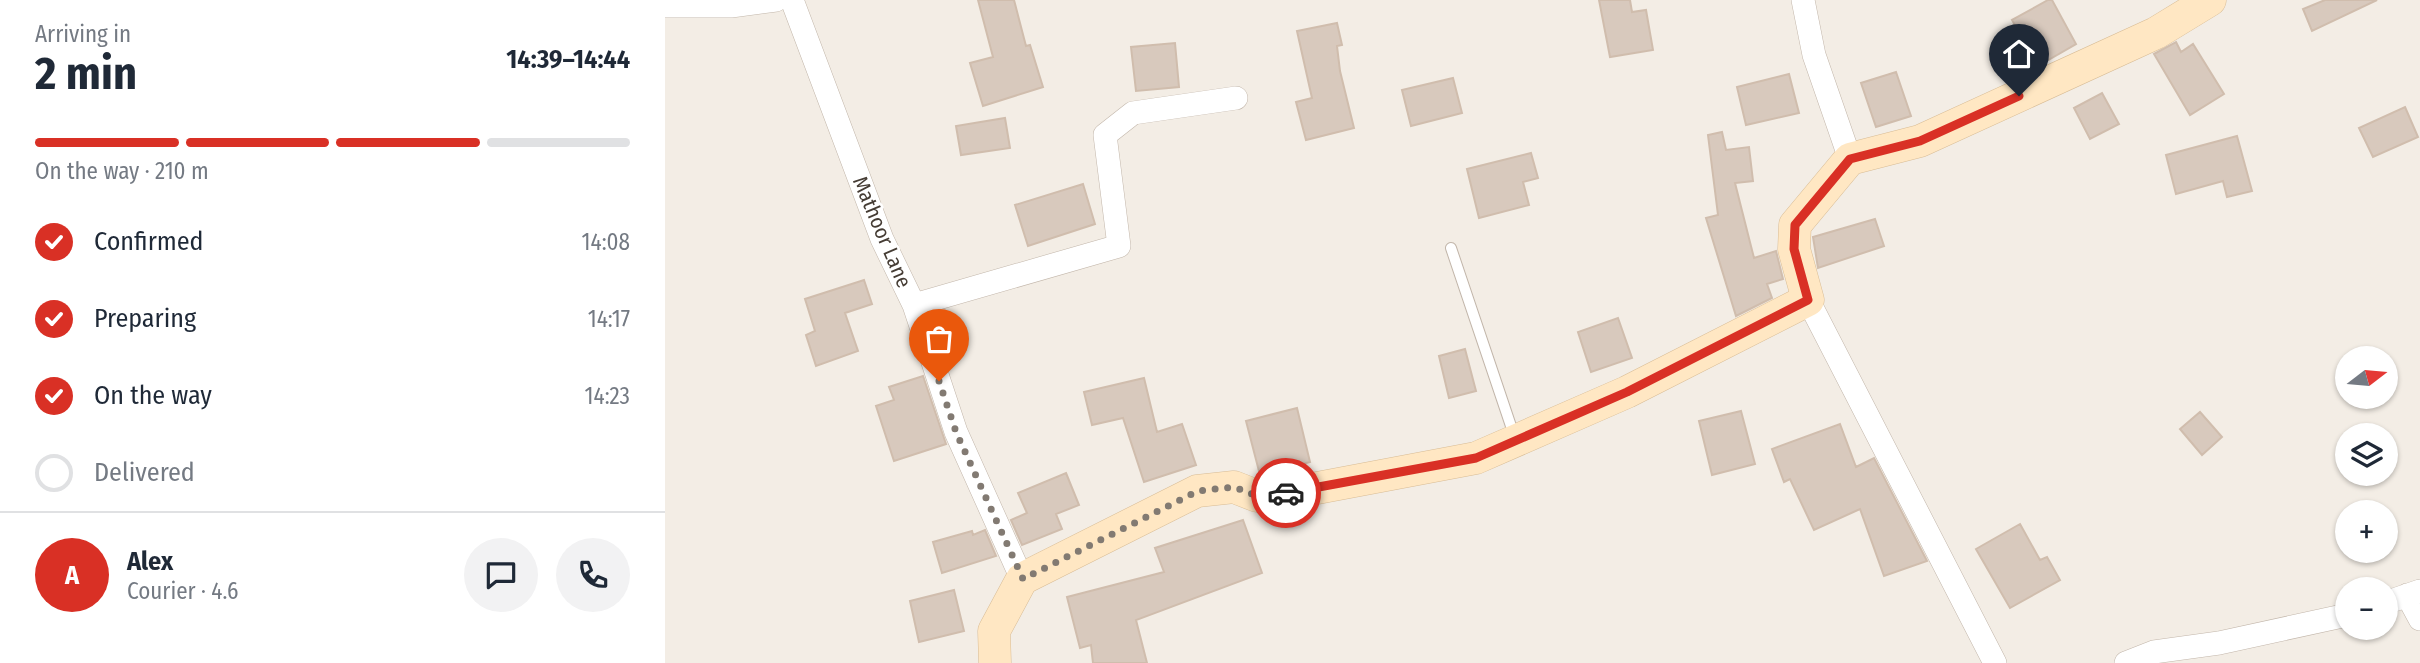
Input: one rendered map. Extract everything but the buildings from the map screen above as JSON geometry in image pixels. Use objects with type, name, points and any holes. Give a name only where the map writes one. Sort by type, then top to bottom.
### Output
[{"type":"street","points":[[665,6],[731,6],[776,0]]},
{"type":"street","name":"Mathoor Lane","points":[[792,0],[882,239],[914,305],[956,432],[1023,579]]},
{"type":"street","points":[[1803,0],[1814,55],[1850,159]]},
{"type":"street","points":[[1994,663],[1808,300],[1794,249],[1795,225],[1850,159],[1920,141],[2156,33],[2210,0]]},
{"type":"street","points":[[914,305],[1119,246],[1105,135],[1133,113],[1236,98]]},
{"type":"street","points":[[995,663],[994,631],[1023,579],[1198,491],[1234,487],[1257,496],[1275,496],[1476,458],[1627,392],[1808,300]]},
{"type":"street","points":[[2414,593],[2420,619]]},
{"type":"street","points":[[2126,663],[2154,652],[2245,638],[2335,618]]},
{"type":"lane","points":[[1451,248],[1516,440]]},
{"type":"way so far","points":[[939,381],[956,432],[1023,579],[1198,491],[1234,487],[1257,496],[1286,493]]},
{"type":"route","points":[[1286,493],[1476,458],[1627,392],[1808,300],[1794,249],[1795,225],[1850,159],[1920,141],[2019,96]]}]
